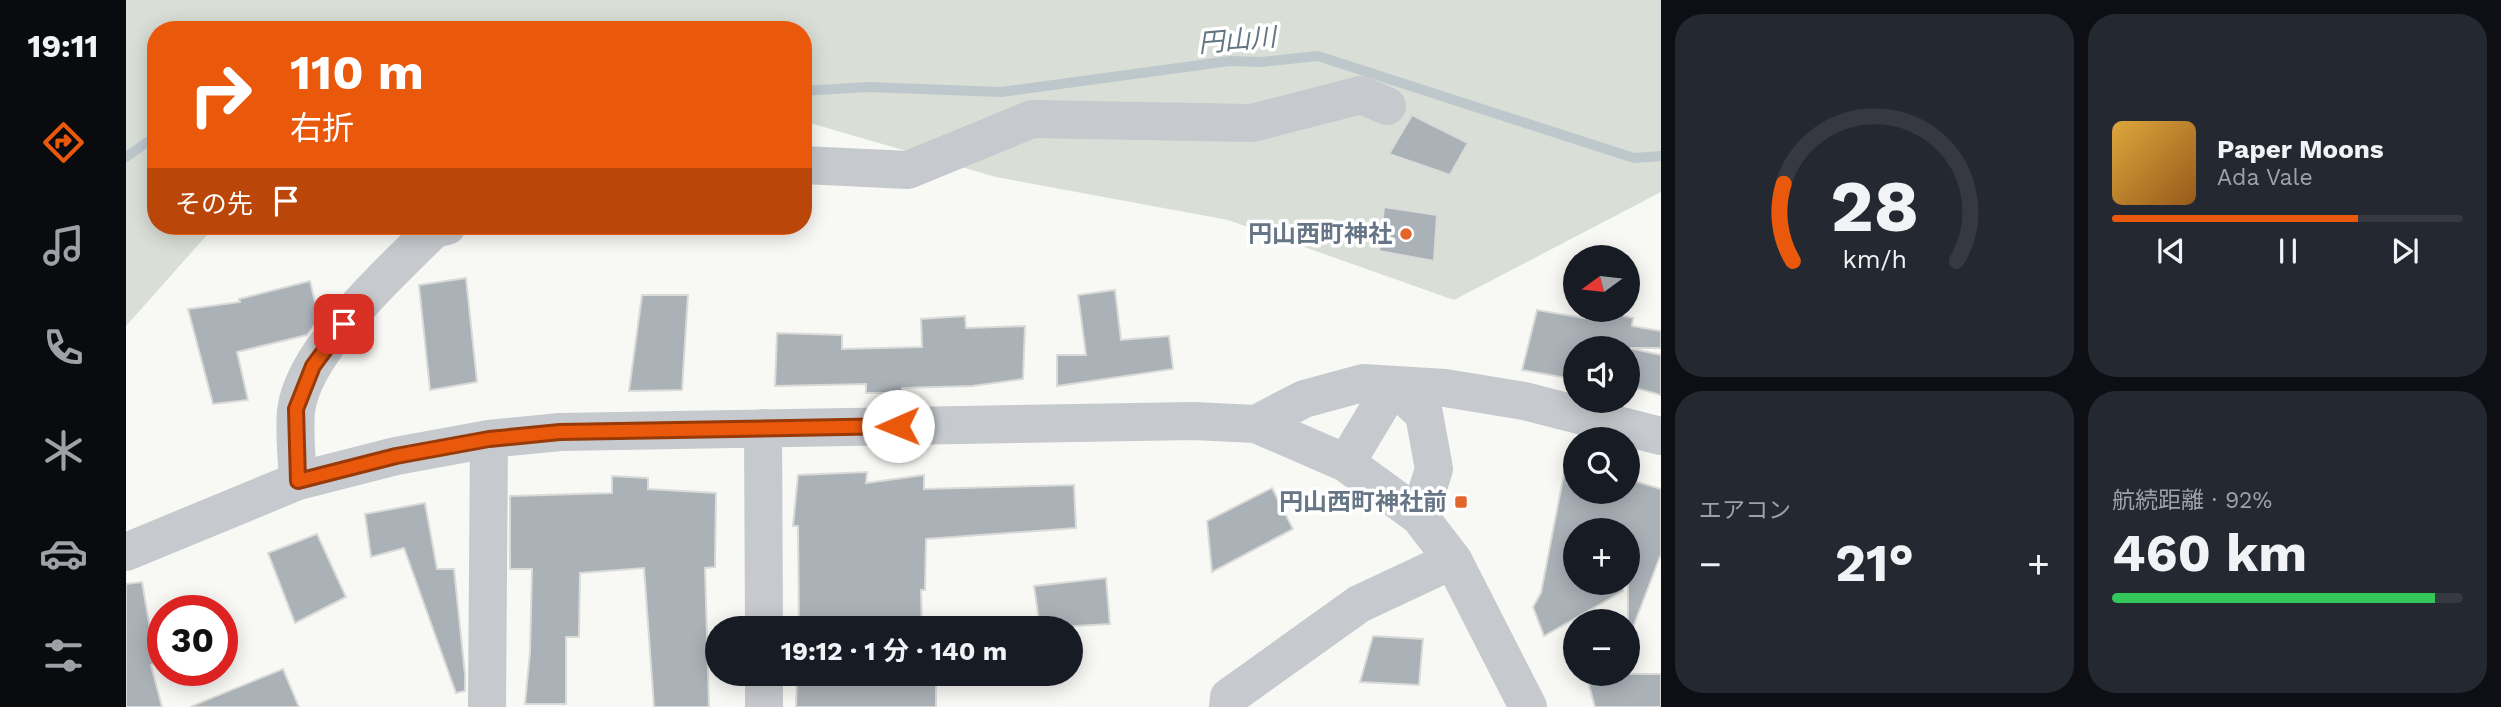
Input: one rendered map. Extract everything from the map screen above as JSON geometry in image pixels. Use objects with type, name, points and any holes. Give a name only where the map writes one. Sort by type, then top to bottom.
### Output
[{"type":"street","points":[[812,165],[908,170],[1032,119],[1252,123],[1361,95],[1387,106]]},
{"type":"street","points":[[298,481],[296,409],[313,366],[360,303],[428,235]]},
{"type":"street","points":[[1256,424],[1304,399],[1363,383],[1445,388],[1524,401],[1661,436]]},
{"type":"street","points":[[1346,463],[1393,385]]},
{"type":"street","points":[[1393,385],[1424,414],[1434,469],[1419,516]]},
{"type":"street","points":[[126,552],[298,481],[396,456],[489,439],[560,432],[763,428],[1193,421],[1256,424],[1346,463],[1419,516],[1453,561],[1528,707]]},
{"type":"street","points":[[763,428],[764,616]]},
{"type":"street","points":[[487,707],[489,439]]},
{"type":"street","points":[[1228,707],[1230,697],[1359,604],[1453,561]]},
{"type":"street","points":[[764,686],[764,707]]},
{"type":"shaded area","points":[[126,0],[1661,0],[1661,192],[1454,300],[1228,220],[996,177],[812,124],[812,21],[147,21],[147,235],[207,235],[126,326]]},
{"type":"building","points":[[1412,115],[1468,143],[1450,175],[1389,154]]},
{"type":"building","points":[[1384,207],[1437,215],[1434,261],[1379,251]]},
{"type":"building","points":[[466,278],[477,382],[430,390],[419,285]]},
{"type":"building","points":[[310,281],[319,319],[307,335],[237,352],[248,400],[213,404],[188,309],[240,302],[239,299]]},
{"type":"building","points":[[1115,290],[1121,340],[1169,336],[1173,369],[1057,386],[1057,355],[1086,355],[1078,295]]},
{"type":"building","points":[[642,295],[688,295],[682,390],[629,391]]},
{"type":"building","points":[[1537,310],[1563,314],[1563,322],[1632,322],[1632,326],[1661,331],[1661,348],[1640,348],[1640,336],[1563,336],[1563,377],[1522,370]]},
{"type":"building","points":[[965,316],[966,328],[1025,326],[1023,379],[972,386],[902,388],[902,393],[866,393],[866,384],[775,386],[777,333],[842,335],[842,349],[922,347],[921,319]]},
{"type":"building","points":[[1640,350],[1661,355],[1661,395],[1640,389]]},
{"type":"building","points":[[867,472],[866,483],[924,475],[924,489],[1074,485],[1076,528],[926,539],[925,590],[921,590],[922,616],[799,616],[798,526],[793,526],[798,475]]},
{"type":"building","points":[[612,476],[648,478],[648,489],[716,493],[715,567],[705,568],[705,686],[708,686],[709,707],[654,707],[644,568],[580,573],[579,637],[566,637],[566,704],[525,704],[530,652],[532,569],[510,569],[510,496],[612,493]]},
{"type":"building","points":[[1563,479],[1563,504],[1640,504],[1640,483],[1661,489],[1661,554],[1640,609],[1628,609],[1628,595],[1640,595],[1640,518],[1563,518],[1563,595],[1616,595],[1591,609],[1563,609],[1563,625],[1544,636],[1533,607],[1541,593]]},
{"type":"building","points":[[1272,488],[1293,529],[1212,572],[1207,521]]},
{"type":"building","points":[[425,503],[437,569],[454,569],[465,675],[465,691],[456,693],[404,548],[371,557],[365,514]]},
{"type":"building","points":[[317,534],[346,597],[295,623],[268,553]]},
{"type":"building","points":[[1106,578],[1110,624],[1083,626],[1083,616],[1038,616],[1034,586]]},
{"type":"building","points":[[142,582],[147,611],[147,686],[156,686],[162,707],[126,707],[126,584]]},
{"type":"building","points":[[1373,636],[1423,639],[1419,685],[1360,682]]},
{"type":"building","points":[[283,669],[299,707],[192,706]]},
{"type":"building","points":[[1640,674],[1661,674],[1661,707],[1595,707],[1589,686],[1640,686]]},
{"type":"building","points":[[797,686],[936,686],[936,707],[796,707]]},
{"type":"waterway","name":"円山川","points":[[812,90],[868,87],[1001,92],[1230,61],[1261,62],[1318,56],[1634,158],[1661,156]]},
{"type":"waterway","name":"円山川","points":[[126,157],[147,142]]},
{"type":"place","name":"円山西町神社","points":[[1406,234]]},
{"type":"place","name":"円山西町神社前","points":[[1461,502]]},
{"type":"route","points":[[344,324],[313,366],[296,409],[298,481],[396,456],[489,439],[560,432],[898,426]]}]
